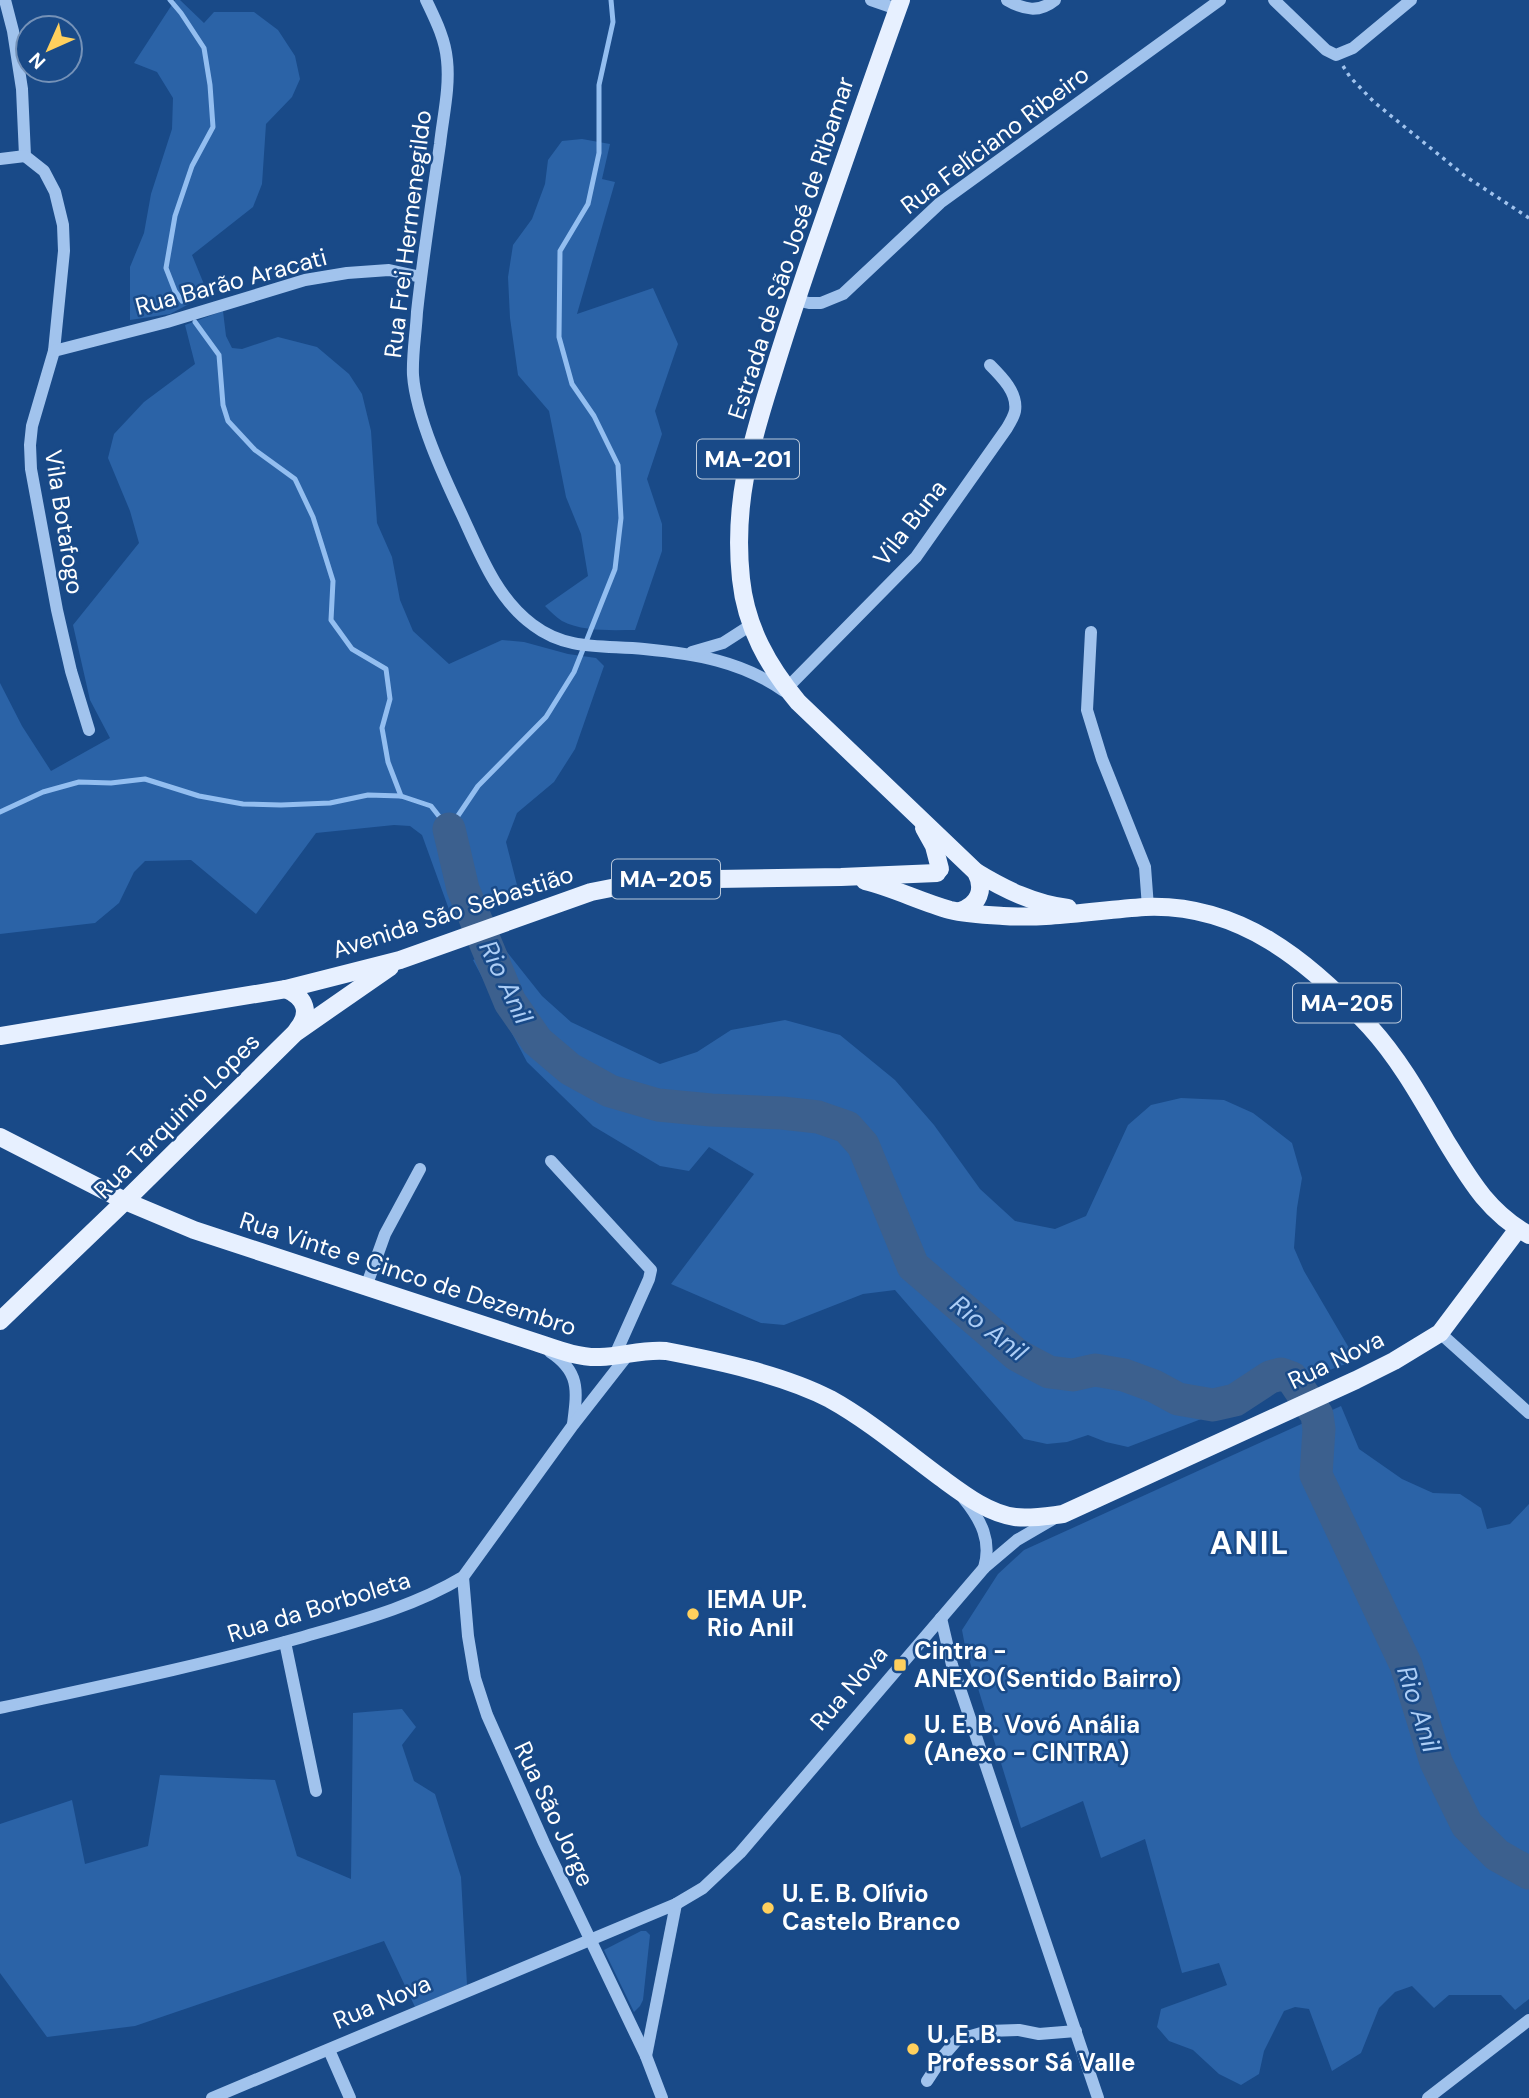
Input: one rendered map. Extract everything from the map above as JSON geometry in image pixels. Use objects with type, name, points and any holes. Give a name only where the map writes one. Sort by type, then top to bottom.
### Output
[{"type":"main road","name":"Estrada de São José de Ribamar","points":[[899,4],[796,300],[754,433],[742,493],[739,543],[741,579],[751,625],[767,660],[792,695],[973,869]]},
{"type":"main road","name":"Estrada de São José de Ribamar","points":[[894,794],[929,835],[938,871]]},
{"type":"main road","name":"MA-205","points":[[938,871],[954,863],[962,863],[1014,892],[1041,903],[1092,911]]},
{"type":"main road","points":[[938,871],[933,890],[939,903],[952,909],[967,909],[978,899],[981,885],[973,869]]},
{"type":"main road","name":"Avenida São Sebastião","points":[[0,1036],[286,989],[400,960],[591,892],[652,880],[841,877],[938,871]]},
{"type":"main road","name":"Avenida São Sebastião","points":[[841,877],[878,884],[952,909]]},
{"type":"main road","name":"MA-205","points":[[952,909],[1020,917],[1180,907],[1203,911],[1246,927],[1284,951],[1333,990],[1376,1034],[1413,1086],[1471,1182],[1484,1199],[1524,1232]]},
{"type":"main road","name":"Rua Tarquinio Lopes","points":[[0,1321],[295,1033],[400,960]]},
{"type":"main road","points":[[286,989],[299,996],[306,1009],[303,1024],[295,1033]]},
{"type":"main road","name":"Rua Vinte e Cinco de Dezembro","points":[[0,1137],[125,1201],[203,1234],[535,1342],[590,1357],[648,1349],[667,1350],[793,1382],[834,1401],[955,1488],[992,1510],[1006,1515],[1029,1517],[1063,1514]]},
{"type":"main road","name":"Rua Nova","points":[[1063,1514],[1356,1380],[1440,1333],[1524,1232]]},
{"type":"street","points":[[0,159],[25,156],[22,89],[5,0]]},
{"type":"street","name":"Rua Frei Hermenegildo","points":[[426,0],[440,30],[447,59],[447,90],[421,276],[413,359],[414,384],[440,465],[468,530],[499,589],[525,619],[542,632],[572,644],[685,654],[746,668],[792,695]]},
{"type":"street","points":[[871,0],[899,4]]},
{"type":"street","points":[[1007,0],[1021,8],[1036,9],[1048,6],[1055,0]]},
{"type":"street","name":"Rua Felíciano Ribeiro","points":[[796,300],[821,303],[843,294],[940,203],[1220,0]]},
{"type":"street","points":[[1274,0],[1326,50],[1336,55],[1353,48],[1411,0]]},
{"type":"street","name":"Vila Botafogo","points":[[25,156],[44,171],[55,192],[62,217],[64,251],[54,351],[32,426],[31,469],[57,610],[71,671],[89,730]]},
{"type":"street","name":"Rua Barão Aracati","points":[[54,351],[167,322],[305,280],[389,270],[421,276]]},
{"type":"street","name":"Vila Buna","points":[[792,695],[916,557],[1007,428],[1015,411],[1014,398],[1008,385],[990,365]]},
{"type":"street","name":"Rua Frei Hermenegildo","points":[[685,654],[723,643],[751,625]]},
{"type":"street","points":[[1091,632],[1087,710],[1102,759],[1145,867],[1148,907]]},
{"type":"street","name":"Rua da Borboleta","points":[[0,1708],[175,1669],[367,1619],[424,1599],[463,1577],[622,1354],[651,1270],[551,1161]]},
{"type":"street","points":[[366,1287],[385,1234],[420,1170]]},
{"type":"street","points":[[1440,1333],[1529,1413]]},
{"type":"street","points":[[535,1342],[560,1359],[571,1373],[577,1392],[573,1425]]},
{"type":"street","name":"Rua Vinte e Cinco de Dezembro","points":[[955,1488],[984,1530],[987,1550],[984,1569]]},
{"type":"street","name":"Rua Nova","points":[[212,2098],[590,1941],[676,1904],[703,1888],[740,1853],[984,1569],[1017,1540],[1063,1514]]},
{"type":"street","name":"Rua São Jorge","points":[[463,1577],[475,1678],[487,1715],[590,1941],[646,2056],[662,2098]]},
{"type":"street","points":[[941,1618],[952,1665],[1098,2098]]},
{"type":"street","points":[[285,1642],[316,1791]]},
{"type":"street","points":[[646,2056],[676,1904]]},
{"type":"street","points":[[1428,2098],[1529,2020]]},
{"type":"street","points":[[927,2081],[957,2040],[988,2031],[1019,2030],[1039,2035],[1076,2031]]},
{"type":"street","points":[[329,2050],[350,2098]]},
{"type":"path","points":[[1336,55],[1350,77],[1374,102],[1465,176],[1529,218]]},
{"type":"shaded area","points":[[175,0],[180,0],[204,23],[214,12],[254,12],[278,30],[295,56],[300,79],[292,97],[266,124],[262,184],[253,207],[192,255],[208,294],[170,314],[130,320],[130,267],[144,233],[151,194],[172,129],[173,98],[157,72],[134,63]]},
{"type":"shaded area","points":[[582,139],[610,144],[602,179],[615,182],[577,314],[653,288],[678,344],[655,411],[662,434],[647,479],[662,524],[662,551],[635,630],[598,630],[570,625],[545,606],[588,576],[581,534],[566,497],[549,411],[518,375],[510,318],[508,277],[513,245],[532,219],[545,184],[548,160],[562,141]]},
{"type":"shaded area","points":[[223,311],[226,336],[232,348],[242,349],[278,337],[317,347],[349,374],[362,394],[371,431],[377,523],[392,557],[400,600],[413,631],[449,664],[502,640],[524,642],[568,654],[596,658],[604,666],[575,749],[554,782],[517,813],[506,842],[518,889],[451,915],[422,835],[410,826],[394,825],[316,833],[256,914],[191,860],[145,861],[134,872],[119,903],[95,923],[0,934],[0,683],[22,726],[51,771],[110,738],[90,700],[73,625],[139,543],[130,511],[108,458],[114,434],[144,402],[195,364],[185,325]]},
{"type":"shaded area","points":[[503,947],[542,996],[571,1022],[660,1064],[697,1052],[731,1030],[785,1020],[840,1035],[895,1080],[934,1125],[980,1189],[1015,1221],[1055,1229],[1086,1216],[1128,1125],[1151,1105],[1181,1098],[1224,1100],[1253,1113],[1292,1143],[1302,1178],[1294,1248],[1304,1271],[1356,1360],[1128,1447],[1088,1435],[1067,1442],[1047,1444],[1024,1439],[895,1290],[863,1294],[784,1325],[761,1323],[671,1284],[754,1174],[709,1147],[689,1171],[660,1166],[593,1126],[527,1062],[473,960]]},
{"type":"shaded area","points":[[1341,1406],[1359,1449],[1402,1479],[1433,1493],[1460,1494],[1481,1508],[1487,1529],[1510,1524],[1529,1504],[1529,1999],[1515,2010],[1501,1995],[1449,1995],[1434,2008],[1412,1986],[1395,1992],[1379,2008],[1361,2053],[1332,2071],[1309,2009],[1295,2007],[1284,2011],[1264,2051],[1259,2074],[1241,2085],[1219,2074],[1193,2050],[1169,2041],[1157,2027],[1161,2009],[1227,1985],[1219,1963],[1182,1973],[1145,1839],[1101,1858],[1083,1801],[1021,1828],[962,1630],[998,1574],[1024,1550]]},
{"type":"shaded area","points":[[402,1709],[416,1727],[402,1745],[414,1781],[435,1794],[461,1877],[467,1985],[415,2007],[384,1941],[135,2026],[47,2037],[0,1973],[0,1824],[72,1800],[85,1864],[148,1846],[160,1775],[275,1780],[297,1856],[351,1879],[353,1713]]},
{"type":"shaded area","points":[[641,1931],[650,1935],[643,2000],[634,2012],[604,1950]]},
{"type":"waterway","points":[[170,0],[204,48],[213,127],[192,166],[175,216],[166,268],[182,301]]},
{"type":"waterway","points":[[0,812],[43,792],[79,782],[111,783],[145,779],[199,796],[243,804],[330,803],[368,795],[401,796],[431,806],[449,829],[478,786],[546,717],[574,672],[615,569],[621,518],[618,465],[594,416],[572,384],[559,337],[560,251],[588,204],[599,153],[599,85],[613,22],[611,0]]},
{"type":"waterway","points":[[195,322],[219,355],[223,405],[228,421],[255,450],[295,479],[313,517],[333,581],[331,620],[352,649],[386,669],[390,699],[382,728],[388,762],[401,796]]},
{"type":"waterway","name":"Rio Anil","points":[[449,829],[463,889],[510,1002],[537,1041],[570,1069],[610,1091],[658,1105],[818,1117],[847,1127],[863,1145],[913,1266],[1017,1355],[1049,1372],[1073,1375],[1095,1370],[1124,1375],[1154,1386],[1178,1399],[1213,1405],[1235,1400],[1270,1377],[1281,1374],[1292,1378],[1317,1415],[1319,1429],[1316,1475],[1406,1665],[1436,1762],[1467,1825],[1497,1855],[1529,1873]]},
{"type":"place","name":"IEMA UP. Rio Anil","points":[[693,1614]]},
{"type":"place","name":"Cintra - ANEXO(Sentido Bairro)","points":[[900,1665]]},
{"type":"place","name":"U. E. B. Vovó Anália (Anexo - CINTRA)","points":[[910,1739]]},
{"type":"place","name":"U. E. B. Olívio Castelo Branco","points":[[768,1908]]},
{"type":"place","name":"U. E. B. Professor Sá Valle","points":[[913,2049]]},
{"type":"district","name":"ANIL","points":[[1250,1543]]}]
